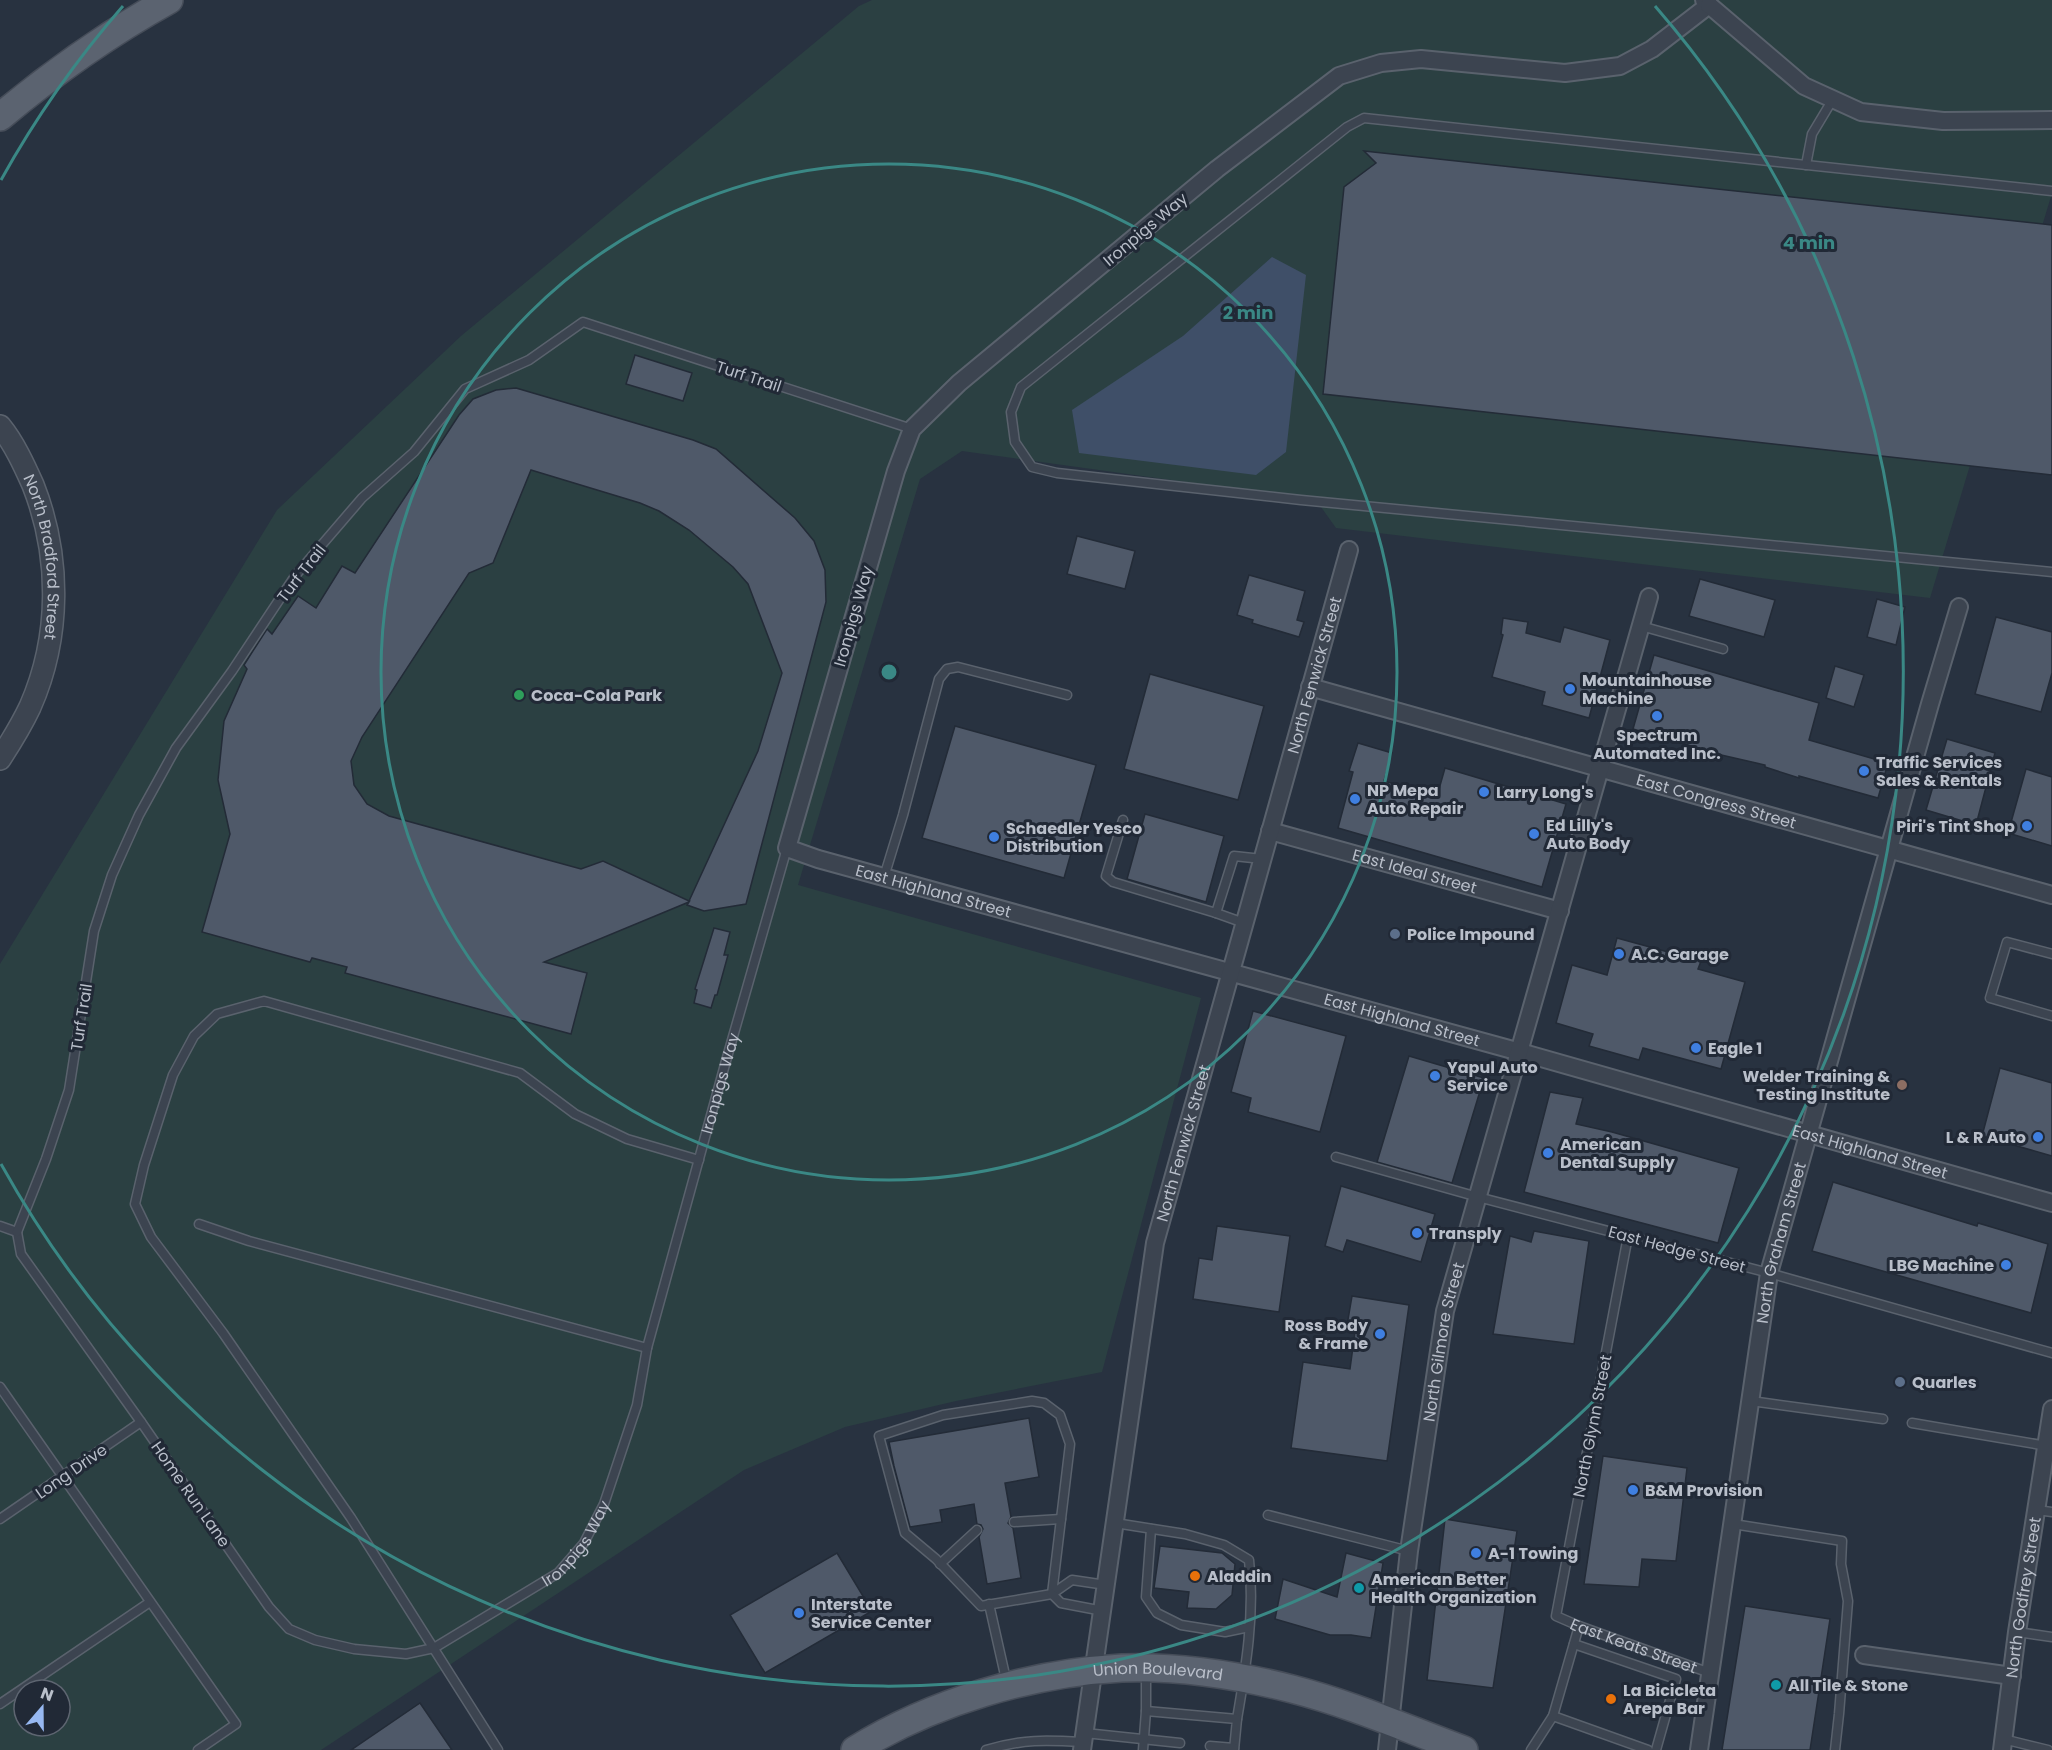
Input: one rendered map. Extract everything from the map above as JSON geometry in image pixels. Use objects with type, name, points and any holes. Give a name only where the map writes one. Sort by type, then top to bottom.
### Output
[{"type":"main road","points":[[0,117],[69,61],[169,0]]},
{"type":"main road","name":"Union Boulevard","points":[[855,1750],[880,1734],[917,1717],[975,1696],[1034,1680],[1123,1668],[1181,1670],[1244,1679],[1294,1690],[1464,1750]]},
{"type":"street","points":[[1706,2],[1804,86],[1861,112],[1943,121],[2052,120]]},
{"type":"street","name":"Ironpigs Way","points":[[787,848],[887,496],[912,429],[959,383],[1199,184],[1340,76],[1381,63],[1421,59],[1565,73],[1620,66],[1652,49],[1706,2]]},
{"type":"street","name":"North Bradford Street","points":[[0,426],[20,457],[38,499],[50,546],[54,595],[49,644],[38,684],[19,729],[0,759]]},
{"type":"street","name":"North Fenwick Street","points":[[1084,1742],[1155,1243],[1349,550]]},
{"type":"street","name":"North Gilmore Street","points":[[1387,1750],[1409,1551],[1445,1311],[1649,597]]},
{"type":"street","name":"North Graham Street","points":[[1699,1750],[1768,1273],[1959,607]]},
{"type":"street","name":"East Congress Street","points":[[1310,687],[2052,895]]},
{"type":"street","name":"East Ideal Street","points":[[1270,831],[1560,911]]},
{"type":"street","name":"East Highland Street","points":[[787,848],[885,878],[1520,1052],[2052,1203]]},
{"type":"street","name":"North Godfrey Street","points":[[2002,1745],[2013,1676],[2017,1632],[2045,1511],[2047,1446],[2052,1409]]},
{"type":"street","points":[[1864,1655],[2013,1676]]},
{"type":"lane","points":[[1806,165],[1812,134],[1833,99]]},
{"type":"lane","points":[[2052,191],[1364,118],[1347,127],[1022,387],[1011,412],[1015,442],[1032,467],[1057,473],[1301,500],[2052,572]]},
{"type":"lane","name":"Turf Trail","points":[[17,1232],[46,1159],[69,1090],[94,931],[112,875],[139,815],[176,748],[232,671],[296,576],[362,498],[414,452],[465,389],[529,360],[583,322],[912,429]]},
{"type":"lane","points":[[1641,626],[1724,649]]},
{"type":"lane","points":[[885,878],[939,679],[947,669],[958,667],[1067,695]]},
{"type":"lane","points":[[1123,820],[1106,876],[1113,882],[1244,923]]},
{"type":"lane","name":"Ironpigs Way","points":[[434,1648],[558,1573],[584,1543],[604,1504],[637,1405],[647,1348],[787,848]]},
{"type":"lane","points":[[1216,913],[1234,856],[1262,859]]},
{"type":"lane","points":[[2052,954],[2007,942],[1990,998],[2052,1016]]},
{"type":"lane","points":[[498,1750],[351,1518],[223,1333],[151,1237],[135,1204],[144,1165],[173,1075],[194,1036],[217,1014],[264,1001],[520,1073],[575,1114],[627,1139],[699,1160]]},
{"type":"lane","name":"East Hedge Street","points":[[1336,1157],[1478,1197],[1768,1273],[2052,1353]]},
{"type":"lane","points":[[199,1224],[249,1241],[647,1348]]},
{"type":"lane","points":[[0,1226],[17,1232]]},
{"type":"lane","name":"Home Run Lane","points":[[17,1232],[21,1254],[269,1607],[290,1629],[315,1640],[354,1649],[406,1654],[434,1648]]},
{"type":"lane","name":"North Glynn Street","points":[[1556,1616],[1628,1236]]},
{"type":"lane","points":[[0,1387],[236,1724],[198,1750]]},
{"type":"lane","points":[[1052,1594],[1070,1444],[1060,1415],[1044,1403],[1032,1401],[943,1415],[879,1436],[905,1533],[940,1564],[981,1606],[1052,1594],[1072,1580],[1106,1585]]},
{"type":"lane","points":[[1751,1401],[1883,1419]]},
{"type":"lane","name":"Long Drive","points":[[0,1520],[141,1422]]},
{"type":"lane","points":[[1912,1423],[2047,1446]]},
{"type":"lane","points":[[1268,1515],[1409,1551]]},
{"type":"lane","points":[[1014,1522],[1061,1519]]},
{"type":"lane","points":[[1115,1524],[1185,1534],[1224,1545],[1249,1560],[1251,1602],[1244,1679],[1234,1749],[1210,1746]]},
{"type":"lane","points":[[1733,1524],[1842,1541],[1841,1564],[1848,1601],[1835,1750]]},
{"type":"lane","points":[[1151,1529],[1146,1597],[1157,1613],[1181,1625],[1225,1632],[1249,1627]]},
{"type":"lane","points":[[940,1564],[977,1530]]},
{"type":"lane","points":[[1052,1594],[1061,1603],[1103,1611]]},
{"type":"lane","points":[[0,1704],[150,1602]]},
{"type":"lane","points":[[989,1605],[1007,1687]]},
{"type":"lane","name":"East Keats Street","points":[[1556,1616],[1710,1673]]},
{"type":"lane","points":[[1531,1750],[1553,1716],[1579,1626]]},
{"type":"lane","points":[[2017,1632],[2052,1637]]},
{"type":"lane","points":[[1574,1644],[1676,1679],[1656,1750]]},
{"type":"lane","points":[[1143,1750],[1146,1711],[1145,1669]]},
{"type":"lane","points":[[1146,1711],[1237,1719]]},
{"type":"lane","points":[[1553,1716],[1648,1750]]},
{"type":"lane","points":[[986,1750],[1009,1743],[1041,1739],[1084,1742],[1144,1739],[1180,1743]]},
{"type":"lane","points":[[2002,1745],[2048,1750]]},
{"type":"green space","name":"Coca-Cola Park","points":[[872,0],[2052,0],[2052,193],[1930,598],[1336,528],[1316,500],[962,451],[920,479],[798,885],[1201,998],[1102,1372],[956,1401],[845,1427],[744,1470],[321,1750],[0,1750],[0,964],[277,510],[461,336],[859,6]]},
{"type":"water","points":[[1272,257],[1306,275],[1286,452],[1256,475],[1079,453],[1072,410],[1183,336]]},
{"type":"building","points":[[1364,151],[2052,225],[2052,475],[1323,394],[1344,187],[1376,163]]},
{"type":"building","points":[[635,355],[692,373],[683,401],[626,384]]},
{"type":"building","points":[[516,388],[693,440],[716,449],[795,518],[814,541],[825,570],[826,602],[746,904],[704,911],[687,905],[689,902],[544,962],[587,973],[571,1034],[345,973],[347,967],[312,958],[310,962],[202,932],[230,834],[218,780],[224,721],[247,669],[244,665],[267,629],[272,634],[298,596],[316,608],[342,566],[355,573],[459,415],[473,399],[496,390]],"holes":[[[531,470],[640,503],[659,511],[689,530],[733,567],[748,584],[782,673],[758,751],[689,901],[603,861],[581,869],[389,816],[367,804],[354,785],[351,761],[362,737],[469,573],[493,563]]]},
{"type":"building","points":[[1077,536],[1135,551],[1125,589],[1067,574]]},
{"type":"building","points":[[1249,575],[1305,591],[1297,620],[1304,622],[1299,637],[1252,623],[1253,620],[1237,615]]},
{"type":"building","points":[[1700,579],[1775,600],[1764,637],[1689,616]]},
{"type":"building","points":[[1877,599],[1905,607],[1896,645],[1867,637]]},
{"type":"building","points":[[1996,617],[2052,632],[2052,673],[2041,712],[1975,694]]},
{"type":"building","points":[[1503,618],[1528,622],[1526,633],[1560,642],[1564,627],[1610,640],[1589,718],[1542,705],[1545,692],[1492,677],[1503,635],[1501,634]]},
{"type":"building","points":[[1654,655],[1819,703],[1809,740],[1888,763],[1878,798],[1799,776],[1799,778],[1765,767],[1765,765],[1695,749],[1695,747],[1633,729]]},
{"type":"building","points":[[1835,666],[1864,675],[1854,707],[1826,698]]},
{"type":"building","points":[[1150,674],[1264,706],[1238,800],[1124,769]]},
{"type":"building","points":[[955,726],[1096,765],[1064,878],[922,838]]},
{"type":"building","points":[[1947,739],[1995,753],[1976,825],[1926,810]]},
{"type":"building","points":[[1358,743],[1392,753],[1384,781],[1437,796],[1445,768],[1566,804],[1542,887],[1338,828],[1353,772],[1349,771]]},
{"type":"building","points":[[2026,769],[2052,777],[2052,846],[2008,833]]},
{"type":"building","points":[[1145,814],[1224,836],[1206,902],[1127,879]]},
{"type":"building","points":[[714,928],[730,932],[724,955],[728,955],[711,1008],[694,1003],[697,990],[695,989]]},
{"type":"building","points":[[1617,938],[1701,961],[1698,969],[1745,982],[1721,1069],[1643,1048],[1639,1060],[1589,1046],[1593,1034],[1556,1023],[1572,965],[1607,975]]},
{"type":"building","points":[[1253,1011],[1346,1036],[1320,1132],[1248,1112],[1251,1098],[1231,1092]]},
{"type":"building","points":[[1409,1056],[1484,1078],[1452,1183],[1377,1162]]},
{"type":"building","points":[[2000,1068],[2052,1083],[2052,1156],[1982,1136]]},
{"type":"building","points":[[1550,1092],[1583,1098],[1576,1124],[1739,1168],[1718,1243],[1524,1192]]},
{"type":"building","points":[[1833,1182],[1977,1226],[1978,1223],[2048,1244],[2031,1313],[1812,1251]]},
{"type":"building","points":[[1341,1186],[1435,1214],[1421,1262],[1347,1240],[1343,1252],[1325,1246]]},
{"type":"building","points":[[1217,1226],[1290,1236],[1279,1312],[1193,1299],[1199,1258],[1212,1260]]},
{"type":"building","points":[[1534,1231],[1589,1241],[1574,1344],[1493,1334],[1510,1236],[1531,1242]]},
{"type":"building","points":[[1352,1296],[1409,1305],[1387,1461],[1291,1448],[1303,1362],[1350,1369],[1355,1332],[1346,1331]]},
{"type":"building","points":[[1029,1418],[1039,1477],[1005,1483],[1011,1517],[1008,1523],[1013,1528],[1021,1578],[987,1584],[979,1537],[983,1529],[977,1524],[974,1504],[940,1510],[942,1522],[910,1527],[889,1442]]},
{"type":"building","points":[[1603,1456],[1687,1468],[1676,1561],[1642,1559],[1639,1587],[1584,1584]]},
{"type":"building","points":[[1445,1519],[1517,1531],[1493,1688],[1427,1680]]},
{"type":"building","name":"Aladdin","points":[[1160,1546],[1222,1553],[1235,1564],[1232,1595],[1216,1609],[1187,1608],[1189,1592],[1154,1588]]},
{"type":"building","points":[[837,1553],[872,1611],[765,1673],[730,1615]]},
{"type":"building","name":"American Better Health Organization","points":[[1346,1553],[1383,1563],[1371,1638],[1330,1635],[1275,1619],[1283,1579],[1337,1597]]},
{"type":"building","name":"All Tile & Stone","points":[[1745,1606],[1830,1619],[1810,1750],[1722,1750]]},
{"type":"building","points":[[420,1703],[452,1750],[351,1750]]},
{"type":"place","name":"Mountainhouse Machine","points":[[1570,689]]},
{"type":"place","name":"Coca-Cola Park","points":[[519,695]]},
{"type":"place","name":"Spectrum Automated Inc.","points":[[1657,716]]},
{"type":"place","name":"Traffic Services Sales & Rentals","points":[[1864,771]]},
{"type":"place","name":"Larry Long's","points":[[1484,792]]},
{"type":"place","name":"NP Mepa Auto Repair","points":[[1355,799]]},
{"type":"place","name":"Piri's Tint Shop","points":[[2027,826]]},
{"type":"place","name":"Ed Lilly's Auto Body","points":[[1534,834]]},
{"type":"place","name":"Schaedler Yesco Distribution","points":[[994,837]]},
{"type":"place","name":"Police Impound","points":[[1395,934]]},
{"type":"place","name":"A.C. Garage","points":[[1619,954]]},
{"type":"place","name":"Eagle 1","points":[[1696,1048]]},
{"type":"place","name":"Yapul Auto Service","points":[[1435,1076]]},
{"type":"place","name":"Welder Training & Testing Institute","points":[[1902,1085]]},
{"type":"place","name":"L & R Auto","points":[[2038,1137]]},
{"type":"place","name":"American Dental Supply","points":[[1548,1153]]},
{"type":"place","name":"Transply","points":[[1417,1233]]},
{"type":"place","name":"LBG Machine","points":[[2006,1265]]},
{"type":"place","name":"Ross Body & Frame","points":[[1380,1334]]},
{"type":"place","name":"Quarles","points":[[1900,1382]]},
{"type":"place","name":"B&M Provision","points":[[1633,1490]]},
{"type":"place","name":"A-1 Towing","points":[[1476,1553]]},
{"type":"place","name":"Aladdin","points":[[1195,1576]]},
{"type":"place","name":"American Better Health Organization","points":[[1359,1588]]},
{"type":"place","name":"Interstate Service Center","points":[[799,1613]]},
{"type":"place","name":"All Tile & Stone","points":[[1776,1685]]},
{"type":"place","name":"La Bicicleta Arepa Bar","points":[[1611,1699]]}]
